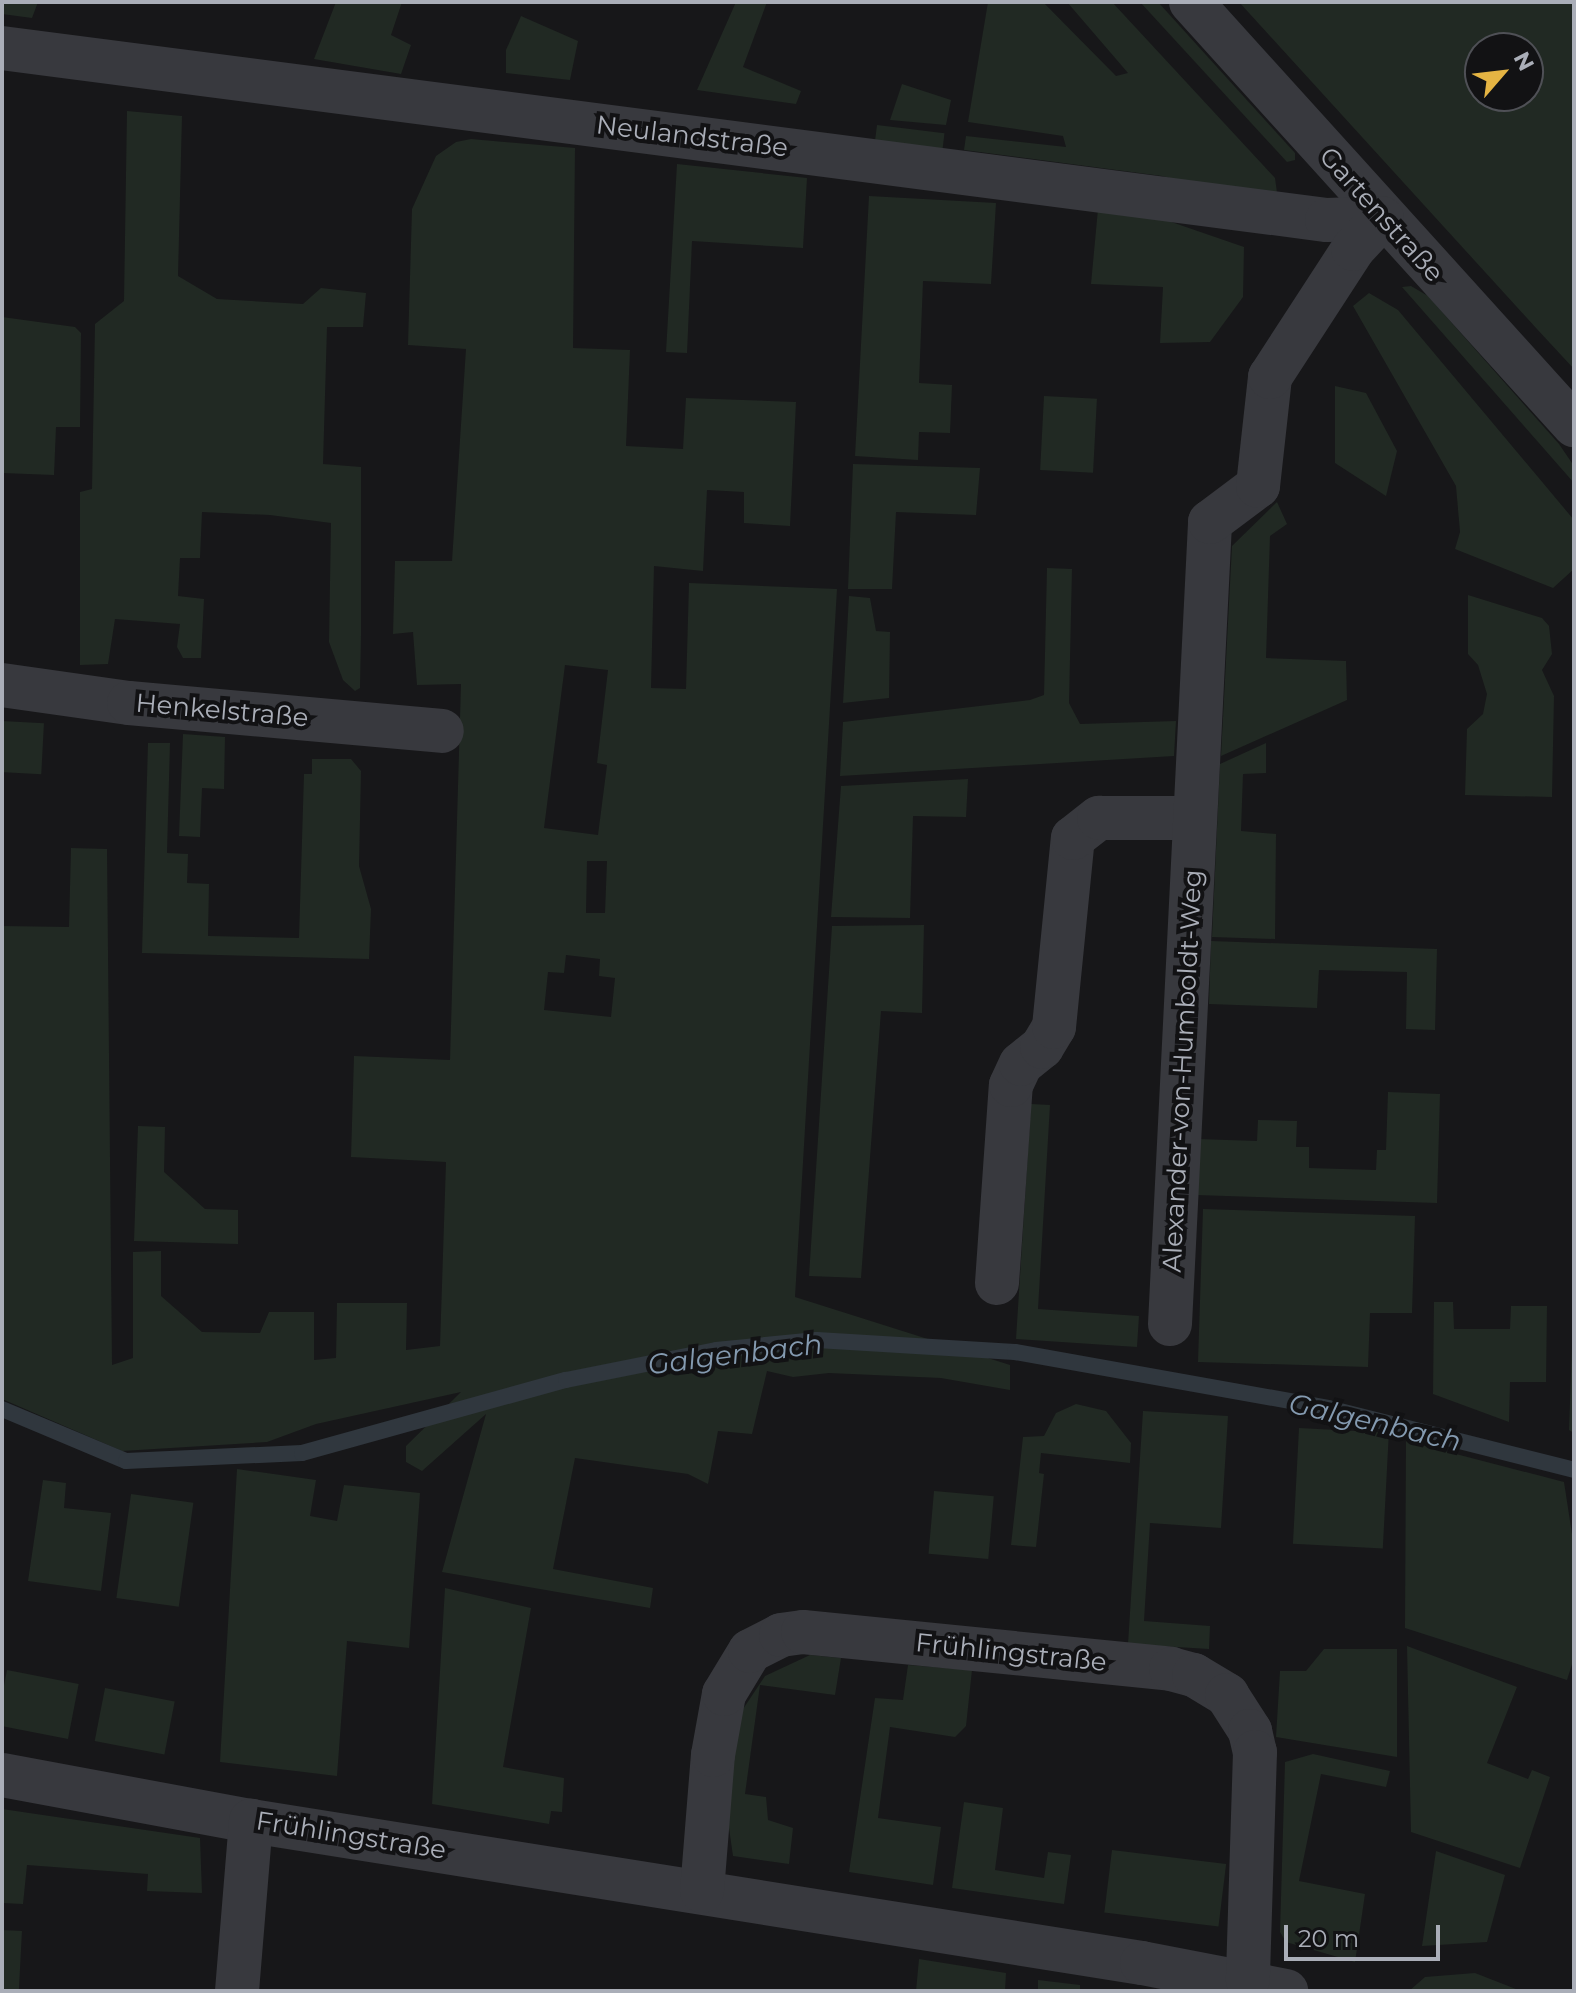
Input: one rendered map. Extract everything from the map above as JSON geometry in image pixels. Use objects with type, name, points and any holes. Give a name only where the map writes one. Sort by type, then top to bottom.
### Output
[{"type":"street","name":"Gartenstraße","points":[[1191,2],[1382,218],[1574,425]]},
{"type":"street","name":"Neulandstraße","points":[[2,48],[1327,220],[1382,218]]},
{"type":"street","name":"Alexander-von-Humboldt-Weg","points":[[1170,1324],[1210,522],[1258,486],[1270,377],[1353,249],[1382,218]]},
{"type":"street","name":"Henkelstraße","points":[[2,685],[129,703],[442,731]]},
{"type":"street","points":[[997,1283],[1011,1085],[1021,1064],[1042,1047],[1054,1027],[1073,838],[1099,818],[1195,818]]},
{"type":"street","name":"Frühlingstraße","points":[[2,1775],[251,1821],[702,1891],[1267,1986],[1253,1741],[1227,1695],[1194,1675],[1171,1669],[803,1632],[781,1635],[750,1651],[724,1694],[713,1755],[702,1891]]},
{"type":"street","points":[[237,1991],[251,1821]]},
{"type":"shaded area","points":[[2,2],[38,2],[32,18],[2,14]]},
{"type":"shaded area","points":[[336,2],[402,2],[391,35],[411,45],[401,74],[314,59]]},
{"type":"shaded area","points":[[736,2],[767,2],[743,67],[801,91],[796,104],[697,90]]},
{"type":"shaded area","points":[[988,2],[1043,2],[1116,76],[1128,73],[1067,2],[1112,2],[1275,178],[1278,200],[1240,197],[1162,176],[964,150],[966,136],[1066,147],[1063,136],[968,122]]},
{"type":"shaded area","points":[[1140,2],[1158,2],[1295,153],[1295,160],[1287,162]]},
{"type":"shaded area","points":[[1239,2],[1574,2],[1574,369]]},
{"type":"shaded area","points":[[521,16],[578,41],[570,80],[506,73],[506,50]]},
{"type":"shaded area","points":[[902,84],[951,100],[946,125],[890,120]]},
{"type":"shaded area","points":[[127,111],[182,116],[178,276],[217,299],[303,304],[321,288],[366,293],[363,327],[327,327],[323,464],[361,467],[360,688],[355,691],[343,680],[329,642],[331,523],[270,515],[202,512],[200,558],[180,558],[178,596],[204,599],[201,658],[183,658],[177,647],[180,624],[115,619],[108,664],[80,665],[80,492],[92,489],[95,324],[124,301]]},
{"type":"shaded area","points":[[877,125],[944,133],[942,150],[875,142]]},
{"type":"shaded area","points":[[471,139],[575,148],[573,348],[630,350],[626,446],[683,449],[686,398],[796,402],[790,526],[744,523],[744,492],[707,490],[703,571],[654,566],[651,688],[686,689],[689,583],[837,589],[795,1297],[1010,1365],[1010,1390],[941,1378],[829,1373],[793,1377],[767,1371],[752,1434],[718,1431],[708,1484],[688,1474],[575,1458],[553,1569],[653,1588],[650,1608],[442,1572],[486,1414],[422,1471],[406,1462],[406,1446],[461,1392],[316,1424],[267,1442],[122,1451],[2,1399],[2,926],[69,927],[71,848],[107,849],[112,1365],[133,1358],[133,1252],[161,1251],[161,1296],[202,1332],[260,1333],[269,1312],[314,1312],[314,1360],[336,1358],[337,1303],[407,1303],[406,1350],[440,1346],[446,1162],[351,1157],[354,1056],[450,1060],[461,684],[417,685],[413,632],[393,634],[395,561],[452,561],[466,349],[408,345],[412,209],[436,156],[456,142]],"holes":[[[565,665],[608,670],[597,763],[607,765],[598,835],[544,828]],[[587,861],[607,861],[605,913],[586,913]],[[566,955],[600,959],[599,976],[615,978],[611,1017],[544,1010],[548,972],[564,973]]]},
{"type":"shaded area","points":[[677,164],[807,178],[803,248],[692,241],[687,353],[666,352]]},
{"type":"shaded area","points":[[869,196],[996,203],[991,284],[923,281],[919,383],[952,385],[950,433],[919,432],[918,460],[855,456]]},
{"type":"shaded area","points":[[1098,209],[1154,216],[1244,247],[1243,297],[1210,342],[1160,343],[1163,287],[1091,284]]},
{"type":"shaded area","points":[[1411,286],[1428,296],[1559,444],[1574,466],[1574,483],[1402,287]]},
{"type":"shaded area","points":[[1369,293],[1398,310],[1574,520],[1574,569],[1553,588],[1455,549],[1460,532],[1456,486],[1353,306]]},
{"type":"shaded area","points":[[2,317],[75,327],[81,333],[80,427],[56,427],[54,475],[2,473]]},
{"type":"shaded area","points":[[1335,386],[1366,393],[1397,451],[1386,496],[1335,463]]},
{"type":"shaded area","points":[[1044,396],[1097,399],[1093,473],[1040,470]]},
{"type":"shaded area","points":[[853,464],[980,468],[976,515],[896,512],[892,589],[848,589]]},
{"type":"shaded area","points":[[1277,502],[1287,524],[1270,536],[1266,658],[1346,661],[1347,700],[1221,756],[1232,546]]},
{"type":"shaded area","points":[[1047,568],[1072,569],[1069,703],[1080,724],[1176,721],[1174,756],[840,776],[843,722],[1030,700],[1044,695]]},
{"type":"shaded area","points":[[1468,595],[1542,618],[1549,626],[1552,654],[1542,670],[1554,696],[1552,797],[1465,795],[1467,729],[1483,714],[1487,694],[1478,665],[1468,654]]},
{"type":"shaded area","points":[[849,596],[870,598],[876,631],[890,632],[889,698],[843,703]]},
{"type":"shaded area","points":[[2,721],[44,723],[41,774],[2,772]]},
{"type":"shaded area","points":[[183,734],[225,737],[224,789],[202,788],[200,837],[179,836]]},
{"type":"shaded area","points":[[148,743],[170,743],[167,853],[188,854],[187,883],[209,884],[208,936],[299,938],[304,774],[312,774],[312,759],[351,759],[361,771],[359,866],[371,909],[369,959],[142,953]]},
{"type":"shaded area","points":[[1266,743],[1266,773],[1243,774],[1241,831],[1276,834],[1275,939],[1212,937],[1220,764]]},
{"type":"shaded area","points":[[968,779],[966,817],[913,816],[910,918],[831,917],[841,786]]},
{"type":"shaded area","points":[[924,925],[922,1013],[881,1011],[861,1278],[809,1276],[832,926]]},
{"type":"shaded area","points":[[1211,941],[1437,949],[1435,1030],[1406,1029],[1407,972],[1319,970],[1317,1008],[1209,1004]]},
{"type":"shaded area","points":[[1388,1092],[1440,1094],[1437,1203],[1196,1195],[1198,1139],[1257,1141],[1258,1120],[1297,1121],[1296,1147],[1309,1147],[1309,1168],[1376,1170],[1377,1150],[1386,1150]]},
{"type":"shaded area","points":[[1031,1104],[1050,1105],[1038,1309],[1139,1316],[1137,1347],[1016,1339]]},
{"type":"shaded area","points":[[138,1126],[165,1127],[164,1172],[205,1209],[238,1210],[238,1244],[134,1241]]},
{"type":"shaded area","points":[[1203,1209],[1415,1216],[1412,1313],[1370,1313],[1368,1367],[1198,1362]]},
{"type":"shaded area","points":[[1574,1289],[1574,1433],[1569,1430]]},
{"type":"shaded area","points":[[1434,1302],[1453,1302],[1454,1329],[1510,1329],[1511,1306],[1547,1306],[1546,1382],[1510,1382],[1509,1422],[1433,1394]]},
{"type":"shaded area","points":[[1076,1404],[1106,1411],[1131,1443],[1130,1463],[1041,1453],[1039,1473],[1044,1474],[1036,1547],[1011,1545],[1023,1437],[1044,1436],[1056,1413]]},
{"type":"shaded area","points":[[1143,1411],[1228,1416],[1221,1528],[1150,1523],[1144,1621],[1210,1626],[1209,1649],[1128,1644]]},
{"type":"shaded area","points":[[1299,1428],[1389,1433],[1383,1549],[1293,1544]]},
{"type":"shaded area","points":[[1406,1441],[1564,1482],[1574,1547],[1574,1658],[1567,1680],[1405,1628]]},
{"type":"shaded area","points":[[237,1469],[316,1480],[310,1516],[337,1521],[344,1485],[420,1493],[409,1648],[347,1641],[337,1776],[220,1762]]},
{"type":"shaded area","points":[[43,1480],[66,1483],[64,1508],[111,1513],[101,1591],[28,1581]]},
{"type":"shaded area","points":[[934,1491],[994,1496],[988,1559],[929,1554]]},
{"type":"shaded area","points":[[131,1494],[193,1503],[179,1607],[116,1598]]},
{"type":"shaded area","points":[[445,1588],[531,1608],[503,1767],[564,1778],[562,1812],[551,1811],[549,1824],[432,1804]]},
{"type":"shaded area","points":[[1407,1646],[1517,1687],[1487,1763],[1528,1779],[1532,1770],[1550,1777],[1520,1868],[1411,1832]]},
{"type":"shaded area","points":[[1324,1649],[1397,1649],[1397,1757],[1276,1737],[1280,1671],[1306,1671]]},
{"type":"shaded area","points":[[810,1655],[841,1658],[835,1695],[760,1685],[745,1794],[766,1797],[768,1820],[793,1828],[789,1864],[733,1856],[725,1800],[741,1712],[765,1676]]},
{"type":"shaded area","points":[[908,1665],[972,1670],[966,1726],[955,1737],[890,1727],[878,1818],[941,1827],[933,1885],[849,1872],[875,1698],[903,1700]]},
{"type":"shaded area","points":[[7,1670],[79,1684],[68,1739],[2,1726],[2,1696]]},
{"type":"shaded area","points":[[105,1688],[175,1702],[164,1755],[95,1741]]},
{"type":"shaded area","points":[[1313,1754],[1390,1771],[1386,1787],[1321,1774],[1299,1881],[1365,1894],[1355,1962],[1286,1942],[1280,1932],[1285,1762]]},
{"type":"shaded area","points":[[964,1802],[1003,1808],[995,1870],[1044,1878],[1048,1852],[1071,1855],[1064,1904],[952,1888]]},
{"type":"shaded area","points":[[2,1809],[200,1838],[202,1893],[147,1891],[148,1874],[27,1865],[23,1904],[2,1903]]},
{"type":"shaded area","points":[[1112,1850],[1226,1864],[1218,1927],[1104,1913]]},
{"type":"shaded area","points":[[1436,1851],[1505,1875],[1487,1942],[1422,1946]]},
{"type":"shaded area","points":[[2,1930],[22,1931],[19,1991],[2,1991]]},
{"type":"shaded area","points":[[919,1959],[1006,1973],[1005,1991],[916,1991]]},
{"type":"shaded area","points":[[1475,1973],[1521,1991],[1409,1991],[1425,1977]]},
{"type":"shaded area","points":[[1038,1980],[1080,1985],[1080,1991],[1038,1991]]},
{"type":"waterway","name":"Galgenbach","points":[[2,1409],[126,1461],[302,1453],[566,1380],[716,1350],[817,1340],[1015,1352],[1328,1408],[1574,1470]]}]
